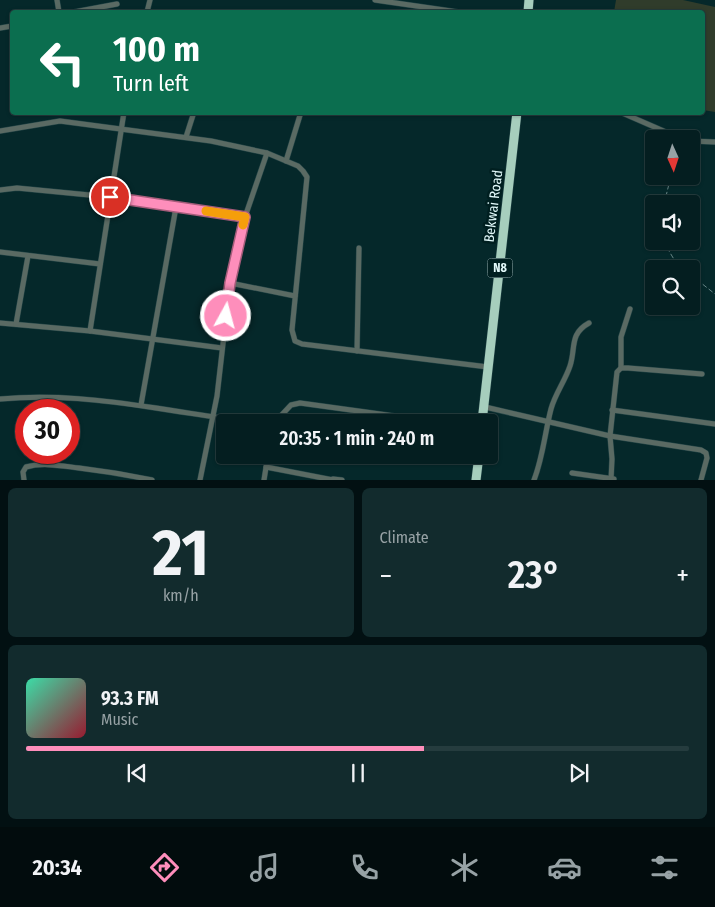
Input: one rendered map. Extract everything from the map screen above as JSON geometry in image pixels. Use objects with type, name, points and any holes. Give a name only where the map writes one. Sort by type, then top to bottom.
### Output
[{"type":"highway","name":"Bekwai Road","points":[[484,414],[517,115]]},
{"type":"highway","points":[[476,480],[478,464]]},
{"type":"street","points":[[374,0],[444,10]]},
{"type":"street","points":[[85,10],[117,4]]},
{"type":"street","points":[[90,331],[123,115]]},
{"type":"street","points":[[186,137],[193,115]]},
{"type":"street","points":[[286,161],[300,115]]},
{"type":"street","points":[[627,115],[661,130]]},
{"type":"street","points":[[0,131],[60,121],[120,128],[211,141],[267,153],[298,166],[306,177],[292,330],[295,341],[302,344],[488,367]]},
{"type":"street","points":[[700,141],[715,142]]},
{"type":"street","points":[[200,480],[214,416],[230,283],[245,217],[267,153]]},
{"type":"street","points":[[0,190],[16,188],[110,197],[245,217]]},
{"type":"street","points":[[141,406],[176,207]]},
{"type":"street","points":[[357,351],[359,248]]},
{"type":"street","points":[[0,252],[100,264]]},
{"type":"street","points":[[16,324],[28,256]]},
{"type":"street","points":[[230,283],[295,296]]},
{"type":"street","points":[[572,473],[612,479],[610,436],[612,410],[617,372],[621,368],[621,337],[630,309]]},
{"type":"street","points":[[0,323],[90,331],[222,348]]},
{"type":"street","points":[[534,480],[539,467],[552,406],[565,381],[571,363],[576,335],[580,328],[588,323]]},
{"type":"street","points":[[621,368],[702,374]]},
{"type":"street","points":[[0,399],[29,397],[70,398],[214,416]]},
{"type":"street","points":[[283,414],[291,405],[300,403],[380,414]]},
{"type":"street","points":[[485,407],[610,436],[701,450],[706,453],[701,480]]},
{"type":"street","points":[[612,410],[715,424]]},
{"type":"street","points":[[264,480],[266,464]]},
{"type":"street","points":[[24,480],[23,472],[26,467],[53,465],[152,480]]},
{"type":"street","points":[[266,467],[342,480]]},
{"type":"path","points":[[700,282],[715,294]]},
{"type":"green space","points":[[616,0],[683,0],[715,7],[715,112],[705,110],[705,10],[614,10]]},
{"type":"slow traffic","points":[[206,211],[245,217],[243,225]]},
{"type":"route","points":[[110,197],[245,217],[230,283],[226,316]]}]
